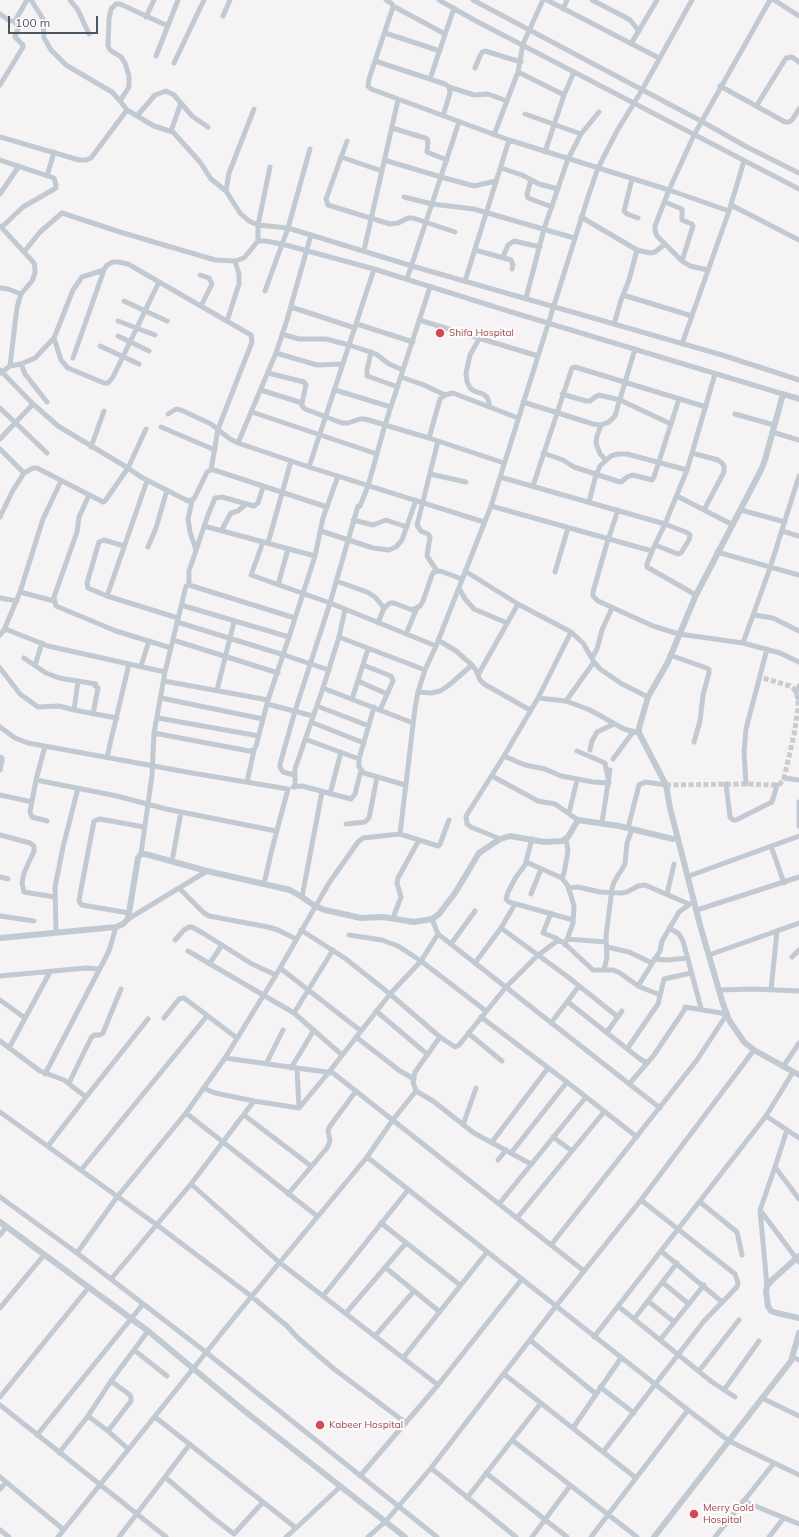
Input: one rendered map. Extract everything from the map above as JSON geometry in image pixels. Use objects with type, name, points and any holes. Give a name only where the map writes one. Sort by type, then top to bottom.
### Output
[{"type":"street","points":[[14,21],[27,0]]},
{"type":"street","points":[[31,0],[43,19],[44,38],[51,50],[66,65],[112,92],[127,110],[154,126],[171,131],[180,138],[200,162],[211,179],[226,191],[240,213],[249,221],[258,225],[288,228],[799,380]]},
{"type":"street","points":[[70,0],[78,10],[89,34]]},
{"type":"street","points":[[146,17],[154,0]]},
{"type":"street","points":[[156,56],[178,0]]},
{"type":"street","points":[[174,63],[204,0]]},
{"type":"street","points":[[223,16],[230,0]]},
{"type":"street","points":[[386,0],[393,6],[445,34]]},
{"type":"street","points":[[439,0],[799,189]]},
{"type":"street","points":[[473,0],[481,2],[530,30],[701,121],[746,147],[799,173]]},
{"type":"street","points":[[494,135],[518,72],[523,44],[543,0]]},
{"type":"street","points":[[547,0],[659,58]]},
{"type":"street","points":[[563,9],[566,0]]},
{"type":"street","points":[[592,0],[605,3],[630,20],[639,31]]},
{"type":"street","points":[[631,44],[657,0]]},
{"type":"street","points":[[400,834],[405,785],[418,692],[425,670],[436,646],[491,506],[574,238],[598,168],[692,0]]},
{"type":"street","points":[[708,270],[690,266],[682,261],[657,236],[655,226],[669,190],[701,121],[770,0]]},
{"type":"street","points":[[774,0],[799,16]]},
{"type":"street","points":[[120,100],[129,87],[129,76],[125,63],[121,57],[110,50],[108,46],[110,12],[112,7],[116,4],[120,4],[168,26]]},
{"type":"street","points":[[393,6],[368,86],[398,100],[494,135],[669,190],[729,211]]},
{"type":"street","points":[[430,79],[454,8]]},
{"type":"street","points":[[0,14],[10,21],[14,21]]},
{"type":"street","points":[[1,81],[23,47],[23,44],[15,37],[18,29],[14,21]]},
{"type":"street","points":[[385,33],[440,51]]},
{"type":"street","points":[[475,68],[482,52],[485,51],[521,62]]},
{"type":"street","points":[[756,105],[786,58],[792,57],[799,62]]},
{"type":"street","points":[[375,61],[474,95],[488,94],[507,101]]},
{"type":"street","points":[[518,72],[564,95]]},
{"type":"street","points":[[545,152],[564,95],[574,72]]},
{"type":"street","points":[[720,86],[785,122],[792,120],[799,109]]},
{"type":"street","points":[[443,116],[450,93],[449,87]]},
{"type":"street","points":[[137,116],[149,100],[161,92],[166,91],[170,92],[192,116],[208,127]]},
{"type":"street","points":[[364,250],[398,100]]},
{"type":"street","points":[[171,131],[181,103]]},
{"type":"street","points":[[226,191],[229,172],[254,109]]},
{"type":"street","points":[[0,137],[79,160],[86,160],[91,158],[127,110]]},
{"type":"street","points":[[526,298],[544,229],[568,159],[581,134],[599,112]]},
{"type":"street","points":[[525,114],[581,134]]},
{"type":"street","points":[[407,279],[459,122]]},
{"type":"street","points":[[392,128],[427,139],[427,152],[447,160]]},
{"type":"street","points":[[465,281],[509,140]]},
{"type":"street","points":[[347,141],[326,199],[327,203],[390,224],[398,223],[408,218],[455,232]]},
{"type":"street","points":[[265,291],[288,228],[310,149]]},
{"type":"street","points":[[47,176],[54,152]]},
{"type":"street","points":[[341,157],[382,171]]},
{"type":"street","points":[[0,160],[54,178],[56,181],[56,188],[23,207],[1,227],[34,263],[35,273],[32,281],[21,294],[16,312],[10,366]]},
{"type":"street","points":[[384,160],[474,186],[496,181]]},
{"type":"street","points":[[682,344],[729,211],[744,161]]},
{"type":"street","points":[[0,194],[19,166]]},
{"type":"street","points":[[24,252],[40,232],[62,212],[215,260],[235,260],[244,258],[258,241],[258,225],[270,167]]},
{"type":"street","points":[[501,168],[522,175],[539,184],[558,189]]},
{"type":"street","points":[[632,179],[624,211],[627,214],[638,218]]},
{"type":"street","points":[[531,180],[527,194],[528,198],[552,207]]},
{"type":"street","points":[[404,198],[432,204],[486,212],[574,238]]},
{"type":"street","points":[[665,202],[682,209],[682,220],[694,226],[682,261]]},
{"type":"street","points":[[731,205],[799,240]]},
{"type":"street","points":[[581,217],[637,250],[650,253],[655,252],[665,244]]},
{"type":"street","points":[[238,443],[276,354],[311,235]]},
{"type":"street","points":[[258,241],[282,244],[307,250],[374,269],[548,324],[799,399]]},
{"type":"street","points":[[503,257],[508,245],[514,241],[540,247]]},
{"type":"street","points":[[475,250],[503,257],[512,262],[512,269]]},
{"type":"street","points":[[614,324],[629,280],[637,250]]},
{"type":"street","points":[[227,321],[239,284],[239,274],[235,260]]},
{"type":"street","points":[[73,358],[104,270],[107,265],[113,262],[128,264],[248,333],[252,339],[218,429],[210,470],[207,472],[192,501],[188,519],[190,532],[196,551]]},
{"type":"street","points":[[309,467],[374,269]]},
{"type":"street","points":[[104,270],[82,277],[78,282],[54,338],[35,358],[21,364],[10,366],[1,372],[33,404],[58,426],[147,481],[188,501],[192,501]]},
{"type":"street","points":[[200,275],[209,278],[212,284],[201,306]]},
{"type":"street","points":[[54,338],[61,360],[68,368],[108,383],[113,377],[159,282]]},
{"type":"street","points":[[294,775],[283,772],[280,767],[294,711],[311,664],[330,603],[353,520],[368,486],[385,425],[430,287]]},
{"type":"street","points":[[0,288],[8,289],[21,294]]},
{"type":"street","points":[[623,295],[692,316]]},
{"type":"street","points":[[124,301],[167,321]]},
{"type":"street","points":[[291,307],[412,342]]},
{"type":"street","points":[[419,320],[538,356]]},
{"type":"street","points":[[118,321],[155,335]]},
{"type":"street","points":[[282,334],[299,339],[326,339],[349,345],[376,354],[389,364],[403,370]]},
{"type":"street","points":[[118,336],[149,351]]},
{"type":"street","points":[[479,339],[470,355],[466,373],[467,382],[470,388],[487,397],[490,402],[489,407]]},
{"type":"street","points":[[100,346],[139,364]]},
{"type":"street","points":[[523,402],[556,413],[601,425],[609,422],[615,416],[635,349]]},
{"type":"street","points":[[371,352],[366,372],[368,376],[398,387]]},
{"type":"street","points":[[276,354],[317,365],[343,364]]},
{"type":"street","points":[[21,364],[25,374],[47,402]]},
{"type":"street","points":[[533,486],[570,370],[575,367],[706,407]]},
{"type":"street","points":[[268,373],[304,382],[306,385],[302,406],[305,409],[348,423],[365,419],[430,438],[504,463]]},
{"type":"street","points":[[696,596],[649,569],[647,564],[687,470],[715,374]]},
{"type":"street","points":[[401,377],[424,385],[445,395]]},
{"type":"street","points":[[261,390],[302,402]]},
{"type":"street","points":[[335,390],[391,407]]},
{"type":"street","points":[[430,438],[440,399],[445,395],[453,393],[457,393],[518,418]]},
{"type":"street","points":[[562,394],[586,402],[599,395],[620,400],[671,424]]},
{"type":"street","points":[[613,759],[636,733],[648,697],[670,655],[717,552],[741,510],[765,460],[783,394]]},
{"type":"street","points":[[543,453],[563,460],[574,467],[621,482],[627,477],[633,475],[652,480],[660,462],[679,399]]},
{"type":"street","points":[[0,439],[33,404]]},
{"type":"street","points":[[0,408],[47,453]]},
{"type":"street","points":[[168,414],[176,409],[181,410],[218,429],[230,439],[238,443],[484,522]]},
{"type":"street","points":[[91,447],[104,411]]},
{"type":"street","points":[[252,412],[377,454]]},
{"type":"street","points":[[735,414],[774,426]]},
{"type":"street","points":[[601,425],[596,443],[600,454],[606,460]]},
{"type":"street","points":[[161,427],[215,450]]},
{"type":"street","points":[[0,517],[12,492],[24,473],[30,469],[37,468],[103,502],[105,501],[128,468],[146,429]]},
{"type":"street","points":[[772,432],[799,440]]},
{"type":"street","points":[[438,441],[417,525],[430,537],[427,556],[436,571],[462,579]]},
{"type":"street","points":[[0,449],[24,473]]},
{"type":"street","points":[[692,453],[718,460],[724,466],[724,472],[704,510]]},
{"type":"street","points":[[589,502],[600,466],[611,456],[627,454],[687,470]]},
{"type":"street","points":[[291,461],[265,543],[251,575],[330,603],[436,646]]},
{"type":"street","points":[[210,470],[326,507]]},
{"type":"street","points":[[430,474],[466,482]]},
{"type":"street","points":[[247,782],[267,702],[284,655],[315,556],[326,507],[338,476]]},
{"type":"street","points":[[743,643],[770,568],[799,476]]},
{"type":"street","points":[[500,477],[665,524],[690,534],[689,540],[681,553],[678,554],[655,545]]},
{"type":"street","points":[[2,632],[17,601],[42,519],[61,481]]},
{"type":"street","points":[[106,596],[147,481]]},
{"type":"street","points":[[128,916],[138,858],[141,854],[152,765],[154,733],[158,718],[165,672],[185,588],[189,585],[189,571],[215,498],[222,497],[252,506],[256,505],[263,487]]},
{"type":"street","points":[[148,547],[156,528],[167,490]]},
{"type":"street","points":[[89,495],[79,517],[77,532],[54,601],[56,606],[116,631],[171,648]]},
{"type":"street","points":[[677,496],[733,525]]},
{"type":"street","points":[[321,531],[373,548],[389,550],[396,547],[399,543],[407,527],[416,500]]},
{"type":"street","points":[[221,532],[231,513],[238,511],[246,504]]},
{"type":"street","points":[[491,506],[652,551]]},
{"type":"street","points":[[618,510],[593,592],[598,601],[653,626],[679,634],[743,643],[780,653],[799,662]]},
{"type":"street","points":[[741,510],[785,522]]},
{"type":"street","points":[[353,520],[373,525],[386,520],[407,527]]},
{"type":"street","points":[[204,526],[221,532],[315,556]]},
{"type":"street","points":[[555,572],[568,528]]},
{"type":"street","points":[[782,531],[799,536]]},
{"type":"street","points":[[124,546],[104,540],[99,542],[87,584],[88,588],[106,596],[329,670]]},
{"type":"street","points":[[278,585],[288,549]]},
{"type":"street","points":[[717,552],[799,575]]},
{"type":"street","points":[[406,634],[417,608],[423,600],[432,575],[436,571]]},
{"type":"street","points":[[465,571],[518,604],[571,632],[583,643],[600,670],[611,678],[648,697]]},
{"type":"street","points":[[336,581],[367,592],[375,597],[384,608]]},
{"type":"street","points":[[189,585],[295,618]]},
{"type":"street","points":[[459,588],[465,599],[474,609],[507,623]]},
{"type":"street","points":[[20,592],[54,601]]},
{"type":"street","points":[[0,598],[17,601]]},
{"type":"street","points":[[378,623],[384,608],[390,603],[394,603],[412,610],[417,608]]},
{"type":"street","points":[[478,675],[518,604]]},
{"type":"street","points":[[181,605],[234,622],[289,637]]},
{"type":"street","points":[[566,701],[593,660],[603,626],[612,608]]},
{"type":"street","points":[[295,786],[294,775],[329,670],[345,610]]},
{"type":"street","points":[[754,615],[774,618],[799,631]]},
{"type":"street","points":[[217,690],[234,622]]},
{"type":"street","points":[[2,632],[8,630],[42,643],[165,672]]},
{"type":"street","points":[[500,838],[471,827],[465,820],[466,816],[472,804],[492,776],[538,698],[571,632]]},
{"type":"street","points":[[339,637],[425,670]]},
{"type":"street","points":[[173,640],[278,673]]},
{"type":"street","points":[[438,640],[456,651],[472,665],[484,684],[530,710]]},
{"type":"street","points":[[141,666],[149,641]]},
{"type":"street","points":[[35,665],[42,643]]},
{"type":"street","points":[[352,699],[368,649]]},
{"type":"street","points":[[746,784],[744,752],[746,729],[767,650]]},
{"type":"street","points":[[670,655],[709,669],[703,695],[700,721],[694,742]]},
{"type":"street","points":[[24,658],[46,673],[59,678],[96,684],[95,686],[98,688],[93,714]]},
{"type":"street","points":[[107,757],[118,718],[129,664]]},
{"type":"street","points":[[363,665],[391,676],[392,682],[380,710]]},
{"type":"street","points":[[418,692],[431,693],[440,691],[472,665]]},
{"type":"street","points":[[0,668],[20,694],[38,707],[59,706],[118,718]]},
{"type":"street","points":[[74,710],[78,681]]},
{"type":"street","points":[[164,681],[217,690],[267,702],[313,716]]},
{"type":"street","points":[[358,681],[387,694]]},
{"type":"street","points":[[798,696],[799,686]]},
{"type":"street","points":[[323,688],[413,723]]},
{"type":"street","points":[[161,698],[263,720]]},
{"type":"street","points":[[538,698],[566,701],[590,710],[614,724],[636,733],[666,785],[670,808],[689,876],[692,903],[697,910],[719,990],[734,1029],[744,1042],[754,1050],[796,1073],[766,1116],[594,1337]]},
{"type":"street","points":[[317,706],[369,726]]},
{"type":"street","points":[[0,727],[15,738],[28,743],[288,789],[295,786],[302,786],[348,799],[353,797],[361,770],[359,759],[374,708]]},
{"type":"street","points":[[158,718],[259,736]]},
{"type":"street","points":[[311,722],[364,743]]},
{"type":"street","points":[[590,750],[592,741],[597,732],[614,724]]},
{"type":"street","points":[[154,733],[249,751],[254,750]]},
{"type":"street","points":[[305,740],[359,759]]},
{"type":"street","points":[[45,746],[36,780],[30,816],[47,821]]},
{"type":"street","points":[[577,751],[605,763],[609,783]]},
{"type":"street","points":[[330,794],[341,752]]},
{"type":"street","points":[[504,756],[525,765],[545,769],[561,776],[577,780],[609,783]]},
{"type":"street","points":[[0,757],[2,758],[2,761],[0,770]]},
{"type":"street","points":[[361,770],[376,777],[405,785]]},
{"type":"street","points":[[602,824],[610,770]]},
{"type":"street","points":[[492,776],[538,801],[555,804],[578,820],[630,828],[672,838],[678,838]]},
{"type":"street","points":[[346,824],[365,822],[369,818],[376,777]]},
{"type":"street","points":[[784,778],[799,780]]},
{"type":"street","points":[[36,780],[276,831]]},
{"type":"street","points":[[569,813],[577,780]]},
{"type":"street","points":[[604,970],[607,957],[611,892],[614,882],[625,864],[630,828],[639,785],[645,782],[666,785]]},
{"type":"street","points":[[726,784],[729,813],[733,820],[770,804],[774,799],[777,785]]},
{"type":"street","points":[[56,932],[54,897],[63,847],[78,788]]},
{"type":"street","points":[[264,884],[276,831],[288,789]]},
{"type":"street","points":[[302,897],[322,792]]},
{"type":"street","points":[[0,795],[32,802]]},
{"type":"street","points":[[799,802],[799,826]]},
{"type":"street","points":[[172,861],[181,812]]},
{"type":"street","points":[[128,916],[82,905],[79,900],[94,821],[100,819],[144,827]]},
{"type":"street","points":[[77,1253],[117,1197],[186,1113],[225,1058],[276,975],[329,883],[358,842],[363,838],[400,834],[439,846],[449,820]]},
{"type":"street","points":[[562,878],[568,851],[566,839],[578,820]]},
{"type":"street","points":[[0,835],[30,843],[34,846],[34,851],[24,873],[22,884],[24,892],[54,897]]},
{"type":"street","points":[[141,854],[290,890],[315,906],[325,910],[355,917],[383,917],[414,922],[432,919],[439,914],[455,894],[479,853],[500,838],[510,836],[555,842],[566,839]]},
{"type":"street","points":[[689,876],[799,836]]},
{"type":"street","points":[[532,839],[526,862],[516,876],[507,895],[507,901],[573,920]]},
{"type":"street","points":[[393,918],[401,897],[397,883],[398,878],[419,840]]},
{"type":"street","points":[[771,846],[784,882]]},
{"type":"street","points":[[301,930],[333,950],[390,994],[440,1037],[455,1047],[459,1045],[506,987],[537,956],[555,942],[563,943],[568,939],[573,920],[574,906],[568,888],[562,878],[526,862]]},
{"type":"street","points":[[667,894],[674,864]]},
{"type":"street","points":[[531,894],[541,869]]},
{"type":"street","points":[[45,1074],[112,944],[116,927],[128,916],[208,871]]},
{"type":"street","points":[[0,877],[8,879]]},
{"type":"street","points":[[697,910],[799,877]]},
{"type":"street","points":[[568,888],[578,887],[595,891],[624,893],[638,886],[645,885],[692,903]]},
{"type":"street","points":[[179,888],[204,913],[209,916],[268,927],[296,940]]},
{"type":"street","points":[[638,986],[660,951],[662,941],[679,912],[692,903]]},
{"type":"street","points":[[475,963],[502,928],[515,904]]},
{"type":"street","points":[[451,944],[475,911]]},
{"type":"street","points":[[551,913],[543,933],[556,938],[563,943],[593,970],[613,970],[620,973],[638,986],[660,995]]},
{"type":"street","points":[[0,916],[34,921]]},
{"type":"street","points":[[432,919],[438,934],[660,1108]]},
{"type":"street","points":[[709,955],[799,923]]},
{"type":"street","points":[[0,938],[116,927]]},
{"type":"street","points":[[175,940],[184,930],[189,927],[206,935],[252,964],[276,975]]},
{"type":"street","points":[[502,928],[618,1017]]},
{"type":"street","points":[[669,928],[682,938],[701,1008]]},
{"type":"street","points":[[771,990],[777,931]]},
{"type":"street","points":[[299,1108],[390,994],[421,961],[438,934]]},
{"type":"street","points":[[349,935],[392,943],[405,949],[486,1011]]},
{"type":"street","points":[[568,939],[607,945],[653,961],[688,958]]},
{"type":"street","points":[[210,963],[222,945]]},
{"type":"street","points":[[294,1013],[333,950]]},
{"type":"street","points":[[792,957],[799,950]]},
{"type":"street","points":[[188,951],[264,994],[294,1013],[342,1055]]},
{"type":"street","points":[[0,976],[86,968],[99,970]]},
{"type":"street","points":[[280,968],[361,1031]]},
{"type":"street","points":[[9,1048],[50,972]]},
{"type":"street","points":[[627,1049],[656,1007],[664,978],[692,973]]},
{"type":"street","points":[[551,1022],[579,986]]},
{"type":"street","points":[[69,1083],[91,1038],[94,1035],[103,1034],[121,989]]},
{"type":"street","points":[[719,990],[753,989],[799,991]]},
{"type":"street","points":[[164,1018],[178,999],[181,998],[237,1038]]},
{"type":"street","points":[[0,1000],[25,1018]]},
{"type":"street","points":[[568,1002],[627,1049],[644,1061],[648,1061]]},
{"type":"street","points":[[630,1084],[654,1055],[685,1008],[727,1014]]},
{"type":"street","points":[[376,1011],[427,1054]]},
{"type":"street","points":[[606,1032],[622,1011]]},
{"type":"street","points":[[551,1245],[697,1060],[727,1014]]},
{"type":"street","points":[[81,1170],[207,1016]]},
{"type":"street","points":[[481,1017],[637,1137]]},
{"type":"street","points":[[48,1146],[148,1019]]},
{"type":"street","points":[[266,1064],[283,1030]]},
{"type":"street","points":[[291,1068],[314,1030]]},
{"type":"street","points":[[468,1033],[502,1061]]},
{"type":"street","points":[[356,1037],[400,1071],[414,1079]]},
{"type":"street","points":[[440,1037],[415,1072],[413,1082],[416,1091],[434,1101],[474,1133],[531,1164]]},
{"type":"street","points":[[0,1041],[45,1074],[69,1083],[86,1097]]},
{"type":"street","points":[[783,1067],[799,1043]]},
{"type":"street","points":[[368,1537],[386,1521],[431,1468],[556,1306],[641,1200],[754,1050]]},
{"type":"street","points":[[225,1058],[333,1073],[584,1271]]},
{"type":"street","points":[[297,1068],[299,1108]]},
{"type":"street","points":[[492,1142],[548,1068]]},
{"type":"street","points":[[498,1160],[508,1152],[567,1082]]},
{"type":"street","points":[[203,1088],[215,1093],[299,1108]]},
{"type":"street","points":[[463,1125],[476,1088]]},
{"type":"street","points":[[288,1194],[327,1148],[330,1141],[328,1130],[330,1126],[356,1091]]},
{"type":"street","points":[[58,1537],[207,1353],[251,1296],[367,1157],[392,1121],[416,1091]]},
{"type":"street","points":[[499,1204],[586,1098]]},
{"type":"street","points":[[110,1279],[191,1184],[254,1101]]},
{"type":"street","points":[[0,1112],[157,1225],[251,1296],[287,1326],[298,1338],[334,1369],[406,1423]]},
{"type":"street","points":[[517,1218],[604,1112]]},
{"type":"street","points":[[186,1113],[317,1216]]},
{"type":"street","points":[[244,1115],[311,1166]]},
{"type":"street","points":[[766,1116],[799,1138]]},
{"type":"street","points":[[787,1130],[776,1167],[760,1210],[768,1306],[771,1310],[777,1313],[799,1318]]},
{"type":"street","points":[[554,1137],[572,1152]]},
{"type":"street","points":[[367,1157],[655,1386],[729,1441],[799,1475]]},
{"type":"street","points":[[776,1167],[799,1199]]},
{"type":"street","points":[[191,1184],[279,1262],[438,1385]]},
{"type":"street","points":[[323,1296],[408,1190]]},
{"type":"street","points":[[0,1197],[77,1253],[207,1353],[437,1537]]},
{"type":"street","points":[[602,1452],[634,1413],[704,1321],[737,1287],[738,1280],[735,1274],[641,1200]]},
{"type":"street","points":[[700,1202],[737,1232],[742,1255]]},
{"type":"street","points":[[760,1210],[798,1259],[772,1280],[767,1286]]},
{"type":"street","points":[[0,1222],[148,1331],[242,1409],[405,1537]]},
{"type":"street","points":[[380,1223],[460,1285]]},
{"type":"street","points":[[0,1235],[6,1227]]},
{"type":"street","points":[[346,1313],[406,1243]]},
{"type":"street","points":[[661,1251],[704,1285],[722,1302]]},
{"type":"street","points":[[403,1358],[486,1252]]},
{"type":"street","points":[[0,1308],[44,1255]]},
{"type":"street","points":[[634,1319],[677,1263]]},
{"type":"street","points":[[386,1268],[440,1312]]},
{"type":"street","points":[[360,1476],[438,1385],[522,1279]]},
{"type":"street","points":[[662,1282],[689,1304]]},
{"type":"street","points":[[660,1340],[704,1285]]},
{"type":"street","points":[[0,1397],[89,1287]]},
{"type":"street","points":[[375,1336],[414,1291]]},
{"type":"street","points":[[648,1301],[674,1322]]},
{"type":"street","points":[[37,1436],[143,1304]]},
{"type":"street","points":[[618,1306],[699,1371],[735,1397]]},
{"type":"street","points":[[699,1371],[739,1320]]},
{"type":"street","points":[[59,1452],[88,1416],[111,1381],[148,1331]]},
{"type":"street","points":[[654,1537],[792,1357],[799,1333]]},
{"type":"street","points":[[530,1340],[596,1394]]},
{"type":"street","points":[[724,1390],[760,1341]]},
{"type":"street","points":[[134,1350],[166,1376]]},
{"type":"street","points":[[792,1357],[799,1360]]},
{"type":"street","points":[[572,1428],[621,1358]]},
{"type":"street","points":[[504,1374],[636,1478]]},
{"type":"street","points":[[108,1431],[131,1401],[130,1395],[111,1381]]},
{"type":"street","points":[[600,1387],[634,1413]]},
{"type":"street","points":[[762,1398],[799,1416]]},
{"type":"street","points":[[467,1498],[541,1403]]},
{"type":"street","points":[[0,1406],[166,1537]]},
{"type":"street","points":[[591,1537],[688,1410]]},
{"type":"street","points":[[88,1416],[128,1449]]},
{"type":"street","points":[[155,1416],[296,1528]]},
{"type":"street","points":[[512,1440],[637,1537]]},
{"type":"street","points":[[119,1537],[190,1444]]},
{"type":"street","points":[[715,1537],[774,1463]]},
{"type":"street","points":[[431,1468],[516,1537]]},
{"type":"street","points":[[486,1473],[567,1537]]},
{"type":"street","points":[[0,1477],[64,1530]]},
{"type":"street","points":[[165,1477],[233,1535],[263,1502]]},
{"type":"street","points":[[0,1489],[6,1482]]},
{"type":"street","points":[[286,1537],[340,1486]]},
{"type":"street","points":[[532,1537],[570,1486]]},
{"type":"street","points":[[743,1501],[783,1519],[799,1524]]},
{"type":"street","points":[[769,1537],[783,1519]]},
{"type":"street","points":[[0,1530],[9,1537]]},
{"type":"tunnel","points":[[666,785],[780,784],[784,778],[794,735],[798,698],[794,689],[790,686],[760,677]]},
{"type":"place","name":"Shifa Hospital","points":[[440,333]]},
{"type":"place","name":"Kabeer Hospital","points":[[320,1425]]},
{"type":"place","name":"Merry Gold Hospital","points":[[694,1514]]}]
